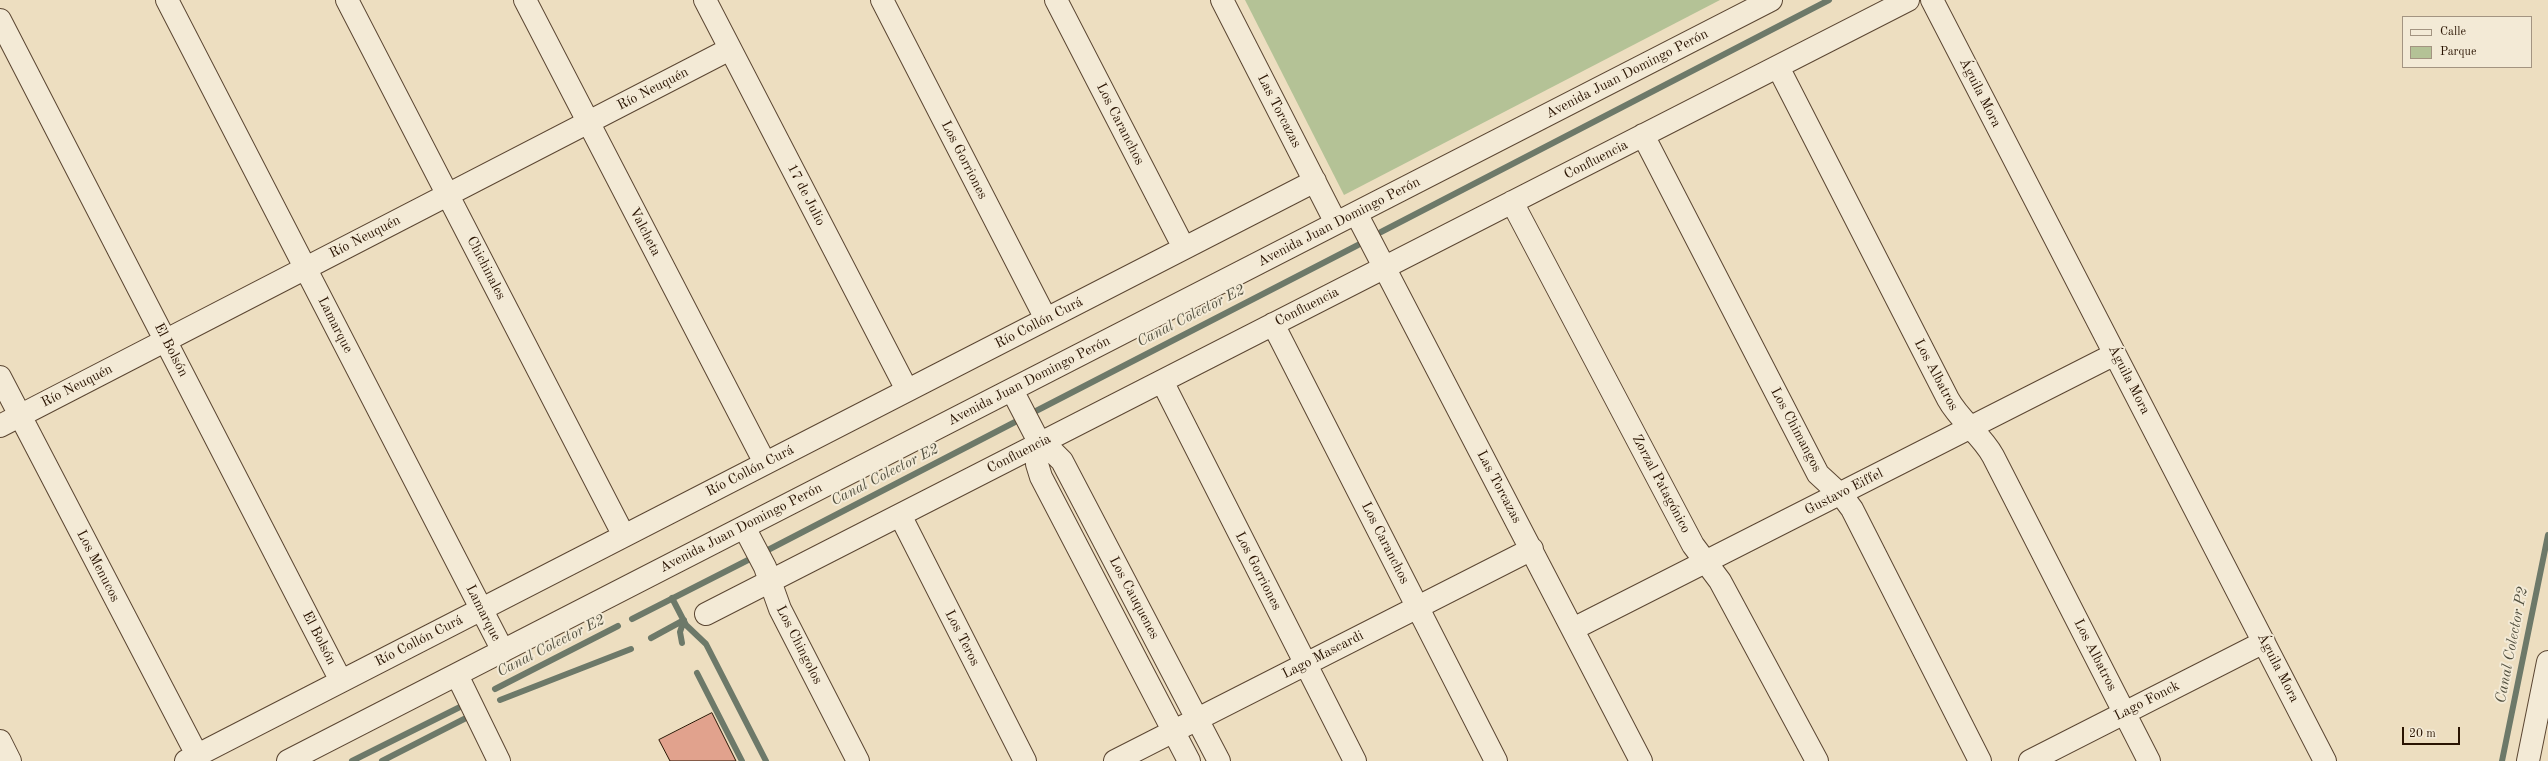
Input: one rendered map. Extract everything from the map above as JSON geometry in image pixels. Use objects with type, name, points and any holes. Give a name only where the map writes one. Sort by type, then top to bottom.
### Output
[{"type":"street","name":"Lamarque","points":[[167,0],[503,651]]},
{"type":"street","name":"Chichinales","points":[[347,0],[624,536]]},
{"type":"street","name":"Valcheta","points":[[525,0],[765,463]]},
{"type":"street","name":"17 de Julio","points":[[705,0],[907,390]]},
{"type":"street","name":"Los Gorriones","points":[[882,0],[1046,319]]},
{"type":"street","name":"Los Caranchos","points":[[1056,0],[1184,248]]},
{"type":"street","name":"Las Torcazas","points":[[1222,0],[1336,223]]},
{"type":"street","name":"Avenida Juan Domingo Perón","points":[[288,761],[1771,0]]},
{"type":"street","name":"Confluencia","points":[[706,614],[1908,0]]},
{"type":"street","name":"Águila Mora","points":[[1932,0],[2325,761]]},
{"type":"street","name":"El Bolsón","points":[[0,20],[341,681]]},
{"type":"street","name":"Río Neuquén","points":[[0,426],[730,49]]},
{"type":"street","name":"Los Albatros","points":[[1778,67],[1948,399],[1958,415],[1981,438],[1994,456],[2149,761]]},
{"type":"street","name":"Los Chimangos","points":[[1643,135],[1818,474],[1840,494],[1852,509],[1980,761]]},
{"type":"street","name":"Río Collón Curá","points":[[191,758],[1315,181]]},
{"type":"street","name":"Zorzal Patagónico","points":[[1512,202],[1693,545],[1722,584],[1817,761]]},
{"type":"street","name":"Las Torcazas","points":[[1356,213],[1642,761]]},
{"type":"street","name":"Los Caranchos","points":[[1273,324],[1496,761]]},
{"type":"street","name":"Gustavo Eiffel","points":[[1573,630],[2115,354]]},
{"type":"street","name":"Los Menucos","points":[[0,377],[191,758]]},
{"type":"street","name":"Los Gorriones","points":[[1162,381],[1355,761]]},
{"type":"street","name":"Los Cauquenes","points":[[1012,390],[1040,444],[1037,464],[1041,476],[1189,761]]},
{"type":"street","name":"Los Cauquenes","points":[[1040,444],[1050,449],[1062,461],[1219,761]]},
{"type":"street","name":"Los Teros","points":[[900,515],[1025,761]]},
{"type":"street","name":"Los Chingolos","points":[[744,527],[770,582],[780,609],[858,761]]},
{"type":"street","name":"Lago Mascardi","points":[[1115,761],[1532,550]]},
{"type":"street","name":"Lago Fonck","points":[[2030,761],[2264,642]]},
{"type":"street","points":[[2528,761],[2548,662]]},
{"type":"street","points":[[456,674],[499,761]]},
{"type":"street","points":[[0,741],[10,761]]},
{"type":"green space","points":[[1245,0],[1720,0],[1344,195]]},
{"type":"building","points":[[712,713],[736,761],[670,761],[659,740]]},
{"type":"waterway","points":[[1381,232],[1829,0]]},
{"type":"waterway","name":"Canal Colector E2","points":[[1036,411],[1358,245]]},
{"type":"waterway","name":"Canal Colector E2","points":[[766,551],[1015,422]]},
{"type":"waterway","name":"Canal Colector P2","points":[[2502,761],[2548,535]]},
{"type":"waterway","name":"Canal Colector E2","points":[[632,619],[750,559]]},
{"type":"waterway","points":[[672,598],[686,625],[706,644],[766,761]]},
{"type":"waterway","points":[[651,638],[684,620]]},
{"type":"waterway","points":[[682,643],[680,632],[684,620]]},
{"type":"waterway","name":"Canal Colector E2","points":[[495,689],[618,626]]},
{"type":"waterway","points":[[500,700],[631,649]]},
{"type":"waterway","points":[[697,673],[742,761]]},
{"type":"waterway","name":"Canal Colector E2","points":[[352,761],[462,706]]},
{"type":"waterway","points":[[382,761],[468,717]]}]
